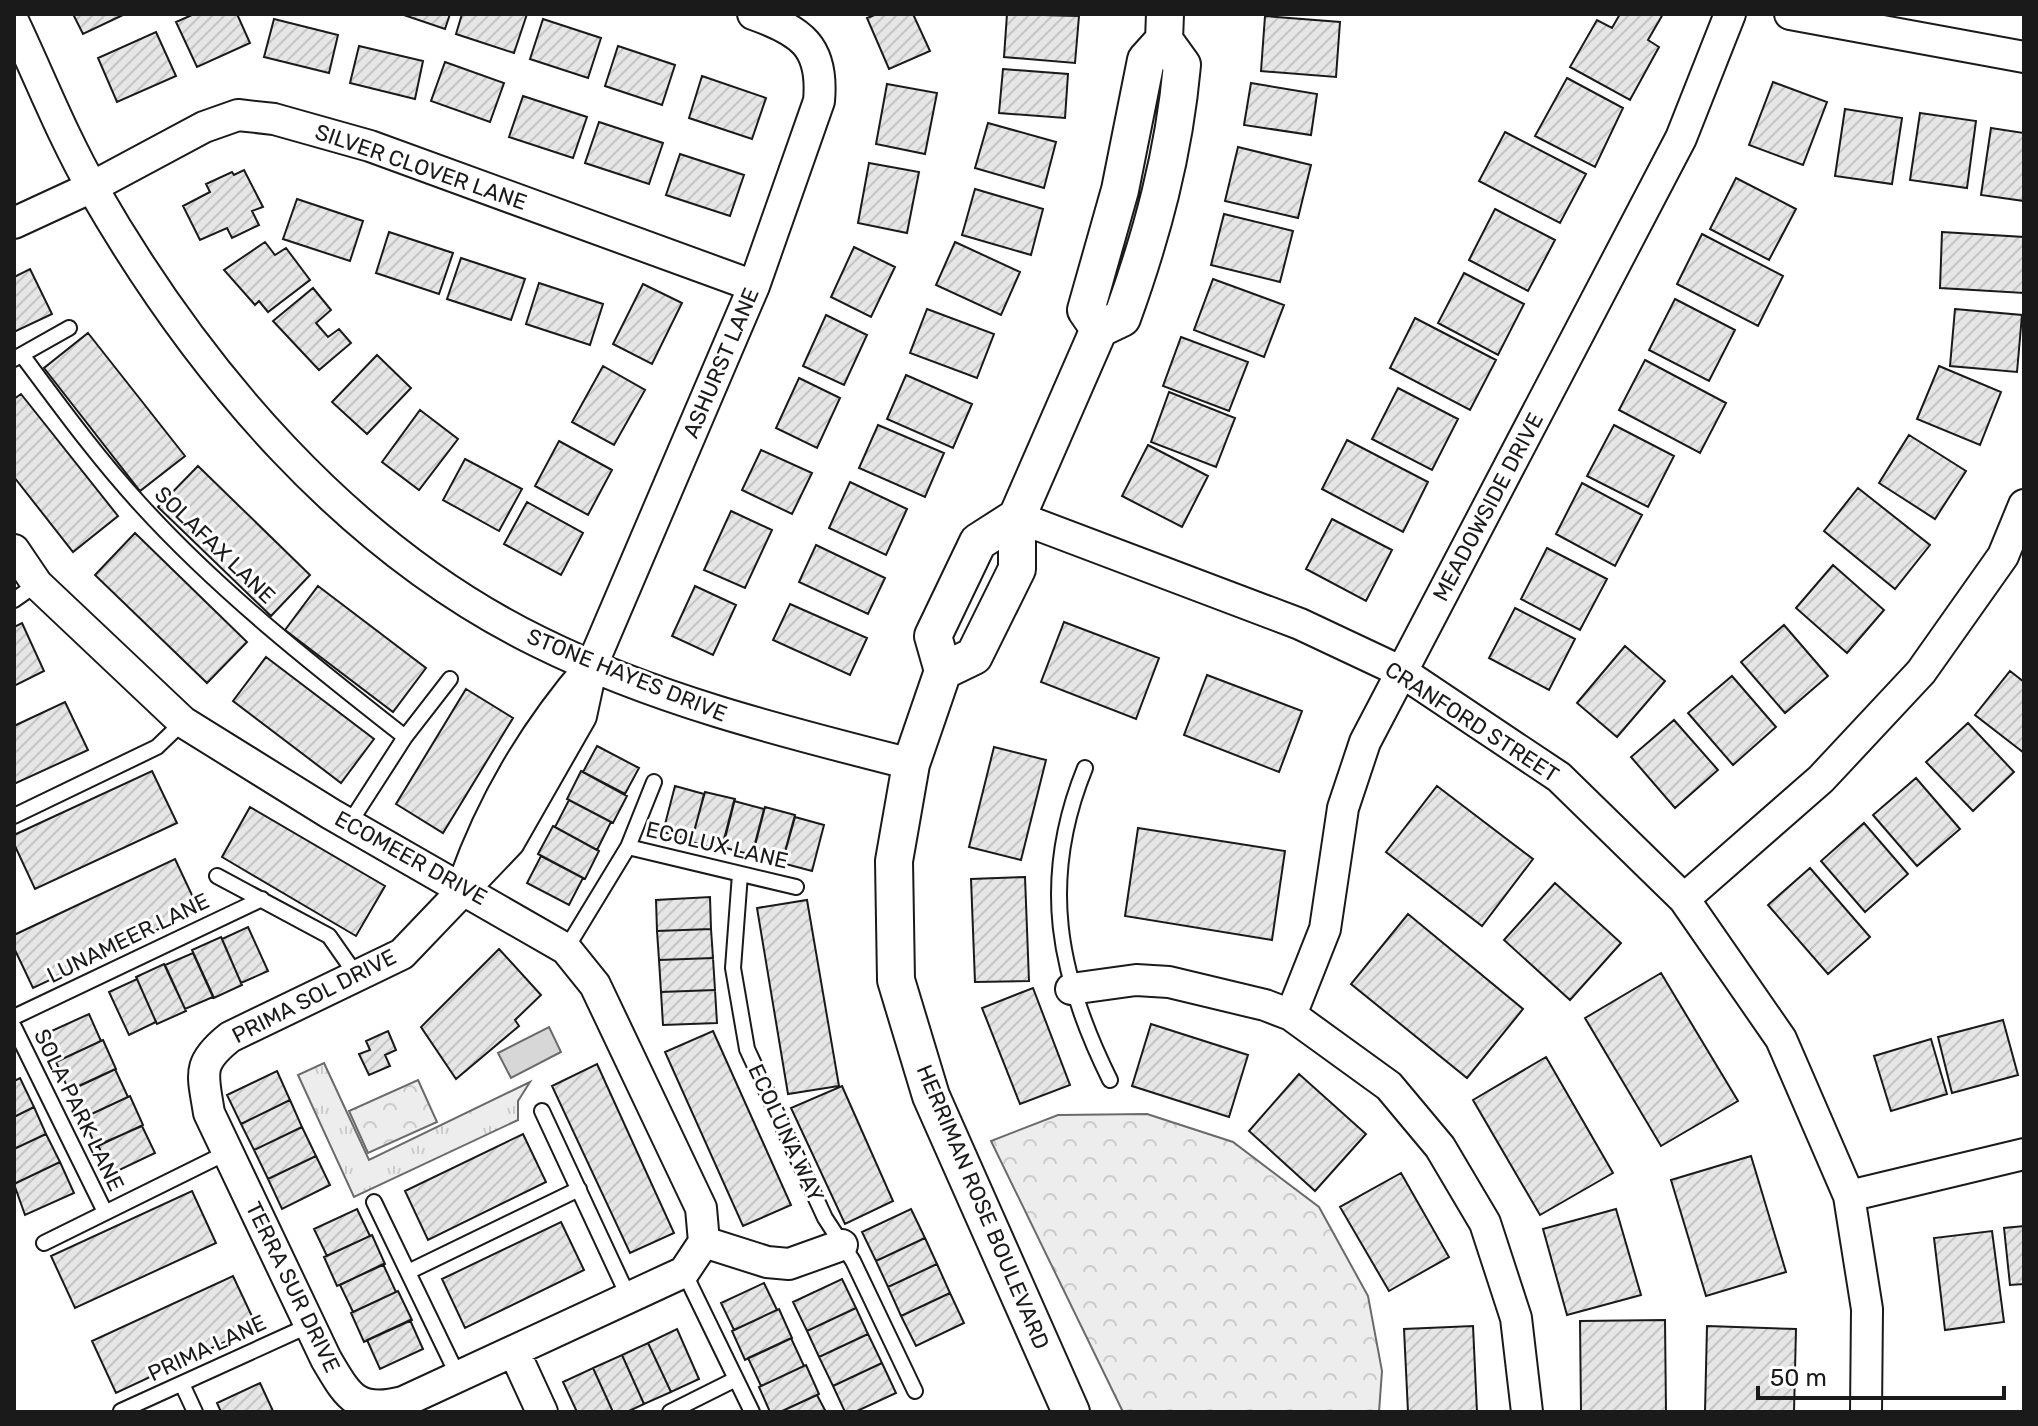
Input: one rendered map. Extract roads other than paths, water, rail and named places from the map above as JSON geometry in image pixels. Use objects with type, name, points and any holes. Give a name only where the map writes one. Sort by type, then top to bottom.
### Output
[{"type":"street","name":"ASHURST LANE","points":[[592,665],[754,286],[819,101],[821,77],[816,54],[802,38],[781,24],[753,14]]},
{"type":"street","name":"MEADOWSIDE DRIVE","points":[[1291,1015],[1325,929],[1335,850],[1351,781],[1365,742],[1681,138],[1730,14]]},
{"type":"street","points":[[1790,14],[2024,57]]},
{"type":"street","name":"STONE HAYES DRIVE","points":[[14,23],[92,187],[174,317],[257,420],[347,511],[442,586],[539,642],[592,665],[752,724],[911,764]]},
{"type":"street","points":[[1017,517],[1099,329],[1086,310],[1120,190],[1146,60],[1164,27]]},
{"type":"street","name":"SILVER CLOVER LANE","points":[[92,187],[204,127],[238,115],[274,119],[370,146],[754,286]]},
{"type":"street","points":[[14,223],[92,187]]},
{"type":"street","points":[[1684,899],[1821,779],[1921,672],[2003,556],[2024,505]]},
{"type":"street","name":"CRANFORD STREET","points":[[1017,517],[1300,624],[1402,672],[1559,777],[1684,899],[1781,1039],[1849,1196],[1867,1309],[1866,1412]]},
{"type":"street","name":"HERRIMAN ROSE BOULEVARD","points":[[1017,517],[978,542],[933,636],[943,671],[911,764],[894,861],[896,980],[931,1096],[1063,1410]]},
{"type":"street","name":"ECOMEER DRIVE","points":[[14,550],[26,592],[183,722],[349,824],[566,949],[595,985],[701,1208],[704,1242]]},
{"type":"street","name":"PRIMA SOL DRIVE","points":[[202,1069],[210,1053],[230,1037],[402,954],[509,842],[581,716],[592,665]]},
{"type":"street","points":[[1071,989],[1136,980],[1204,988],[1291,1015],[1389,1086],[1424,1126],[1463,1182],[1485,1223],[1512,1305],[1527,1412]]},
{"type":"street","name":"TERRA SUR DRIVE","points":[[202,1069],[209,1113],[310,1325],[346,1392],[372,1410],[403,1402],[684,1272]]},
{"type":"street","points":[[1849,1196],[2024,1154]]},
{"type":"street","points":[[684,1272],[704,1242],[767,1262],[789,1264],[842,1245]]},
{"type":"street","points":[[514,1351],[542,1412]]},
{"type":"lane","points":[[18,357],[69,328]]},
{"type":"lane","name":"SOLAFAX LANE","points":[[18,357],[141,505],[290,647],[405,737]]},
{"type":"lane","points":[[349,824],[405,737],[450,679]]},
{"type":"lane","points":[[14,816],[157,747],[183,722]]},
{"type":"lane","points":[[1085,768],[1060,862],[1056,907],[1071,989],[1084,1027],[1110,1080]]},
{"type":"lane","points":[[566,949],[628,847],[654,782]]},
{"type":"lane","name":"ECOLUX LANE","points":[[628,847],[796,887]]},
{"type":"lane","name":"ECOLUNA WAY","points":[[740,874],[733,968],[747,1049],[825,1218],[842,1245],[915,1391]]},
{"type":"lane","name":"LUNAMEER LANE","points":[[217,876],[329,936],[357,976]]},
{"type":"lane","name":"LUNAMEER LANE","points":[[14,1017],[262,899]]},
{"type":"lane","name":"SOLA PARK LANE","points":[[14,1027],[105,1212]]},
{"type":"lane","points":[[542,1111],[629,1298]]},
{"type":"lane","points":[[44,1243],[228,1152]]},
{"type":"lane","points":[[408,1272],[579,1189]]},
{"type":"lane","points":[[374,1202],[458,1376]]},
{"type":"lane","points":[[684,1272],[752,1412]]},
{"type":"lane","name":"PRIMA LANE","points":[[121,1411],[310,1325]]},
{"type":"lane","points":[[670,1412],[736,1379]]},
{"type":"lane","points":[[182,1384],[195,1412]]}]
